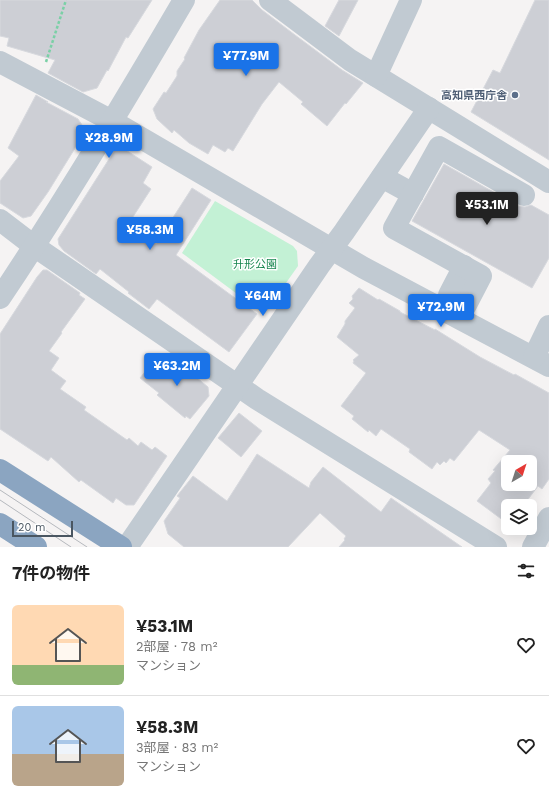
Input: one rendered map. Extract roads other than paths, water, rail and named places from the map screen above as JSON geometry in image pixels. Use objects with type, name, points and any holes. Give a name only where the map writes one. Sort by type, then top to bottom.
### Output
[{"type":"highway","points":[[0,470],[121,547]]},
{"type":"highway","points":[[1,528],[36,547]]},
{"type":"street","points":[[0,298],[112,122],[184,0]]},
{"type":"street","points":[[270,0],[350,60],[549,182]]},
{"type":"street","points":[[376,76],[411,0]]},
{"type":"street","points":[[0,62],[112,122],[332,250],[541,362],[549,326]]},
{"type":"street","points":[[127,547],[430,108]]},
{"type":"street","points":[[457,300],[481,276],[394,228],[439,147],[524,195]]},
{"type":"street","points":[[382,177],[413,194]]},
{"type":"street","points":[[0,220],[34,246],[238,386],[496,547]]},
{"type":"street","points":[[533,547],[549,518]]},
{"type":"tram line","points":[[0,490],[87,547]]},
{"type":"tram line","points":[[0,500],[71,547]]},
{"type":"place","name":"高知県西庁舎","points":[[515,95]]},
{"type":"park label","name":"升形公園","points":[[255,264]]}]
